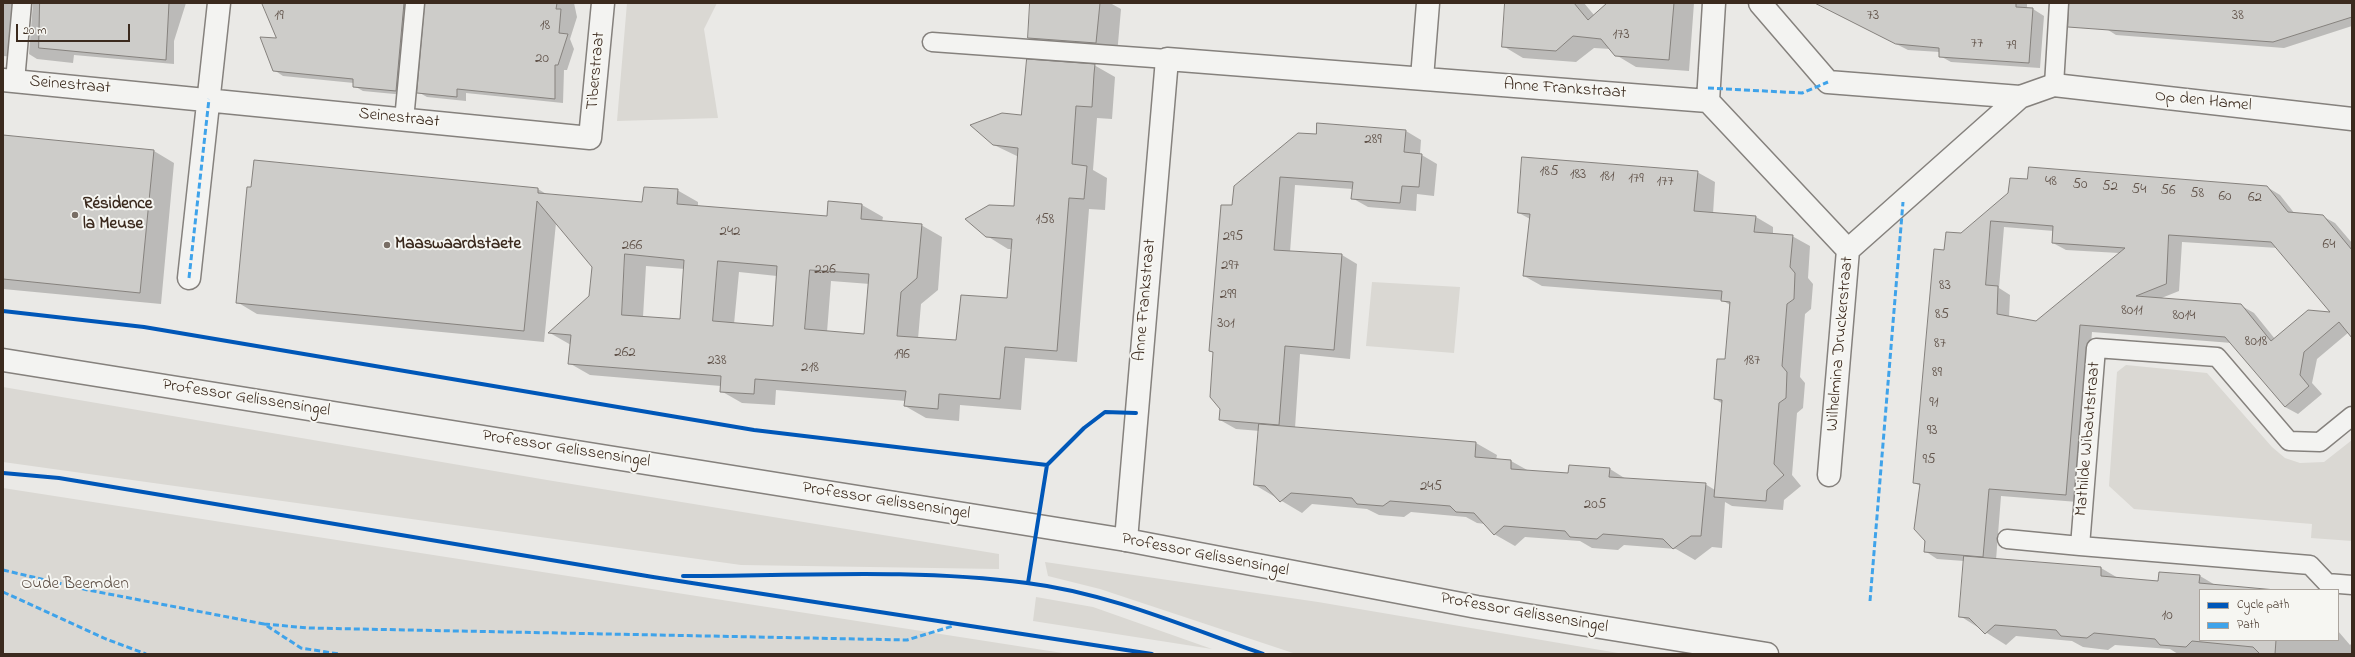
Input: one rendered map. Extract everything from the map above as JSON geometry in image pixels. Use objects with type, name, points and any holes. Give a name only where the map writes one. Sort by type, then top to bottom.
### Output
[{"type":"street","points":[[189,278],[219,3]]},
{"type":"street","name":"Tiberstraat","points":[[590,138],[603,3]]},
{"type":"street","points":[[1422,78],[1428,3]]},
{"type":"street","points":[[1714,3],[1708,101],[1848,250]]},
{"type":"street","name":"Wilhelmina Druckerstraat","points":[[1760,3],[1828,82],[2020,97]]},
{"type":"street","name":"Anne Frankstraat","points":[[1126,540],[1167,59],[1708,101]]},
{"type":"street","name":"Seinestraat","points":[[9,81],[208,99],[590,138]]},
{"type":"street","name":"Wilhelmina Druckerstraat","points":[[1829,475],[1848,250],[2020,97],[2054,85]]},
{"type":"street","name":"Op den Hamel","points":[[2054,85],[2352,119]]},
{"type":"street","name":"Professor Gelissensingel","points":[[3,360],[1126,540],[1478,607],[1767,654]]},
{"type":"lane","points":[[9,81],[22,3]]},
{"type":"lane","points":[[404,120],[415,3]]},
{"type":"lane","points":[[2054,85],[2059,3]]},
{"type":"lane","name":"Anne Frankstraat","points":[[932,42],[1167,59]]},
{"type":"lane","name":"Mathilde Wibautstraat","points":[[2080,546],[2096,348],[2217,357],[2289,441],[2320,442],[2352,416]]},
{"type":"lane","points":[[2007,539],[2310,565],[2327,583],[2352,585]]},
{"type":"green space","points":[[627,3],[717,3],[704,29],[718,118],[617,121]]},
{"type":"green space","points":[[1372,282],[1460,287],[1454,353],[1366,346]]},
{"type":"green space","points":[[2126,365],[2207,373],[2272,447],[2285,458],[2300,463],[2324,462],[2352,440],[2352,541],[2311,538],[2312,524],[2134,509],[2109,486],[2117,372]]},
{"type":"green space","points":[[3,387],[547,480],[999,554],[999,569],[741,565],[3,462]]},
{"type":"green space","name":"Oude Beemden","points":[[3,488],[1069,654],[3,654]]},
{"type":"green space","points":[[1045,562],[1318,602],[1624,654],[1296,654],[1100,589],[1048,576]]},
{"type":"green space","points":[[1036,597],[1093,607],[1212,649],[1033,621]]},
{"type":"building","points":[[40,3],[169,3],[166,60],[39,48]]},
{"type":"building","points":[[262,3],[404,3],[396,91],[353,87],[353,79],[273,71],[260,37],[276,38]]},
{"type":"building","points":[[425,3],[557,3],[556,9],[561,9],[559,33],[568,34],[558,65],[555,65],[555,99],[457,89],[457,97],[417,93]]},
{"type":"building","points":[[1030,3],[1100,3],[1096,43],[1028,38]]},
{"type":"building","points":[[1505,3],[1574,3],[1588,20],[1607,3],[1674,3],[1669,60],[1615,56],[1601,39],[1573,36],[1556,51],[1502,47]]},
{"type":"building","points":[[1815,3],[2016,3],[2016,7],[2033,8],[2029,63],[1939,57],[1939,48],[1896,44]]},
{"type":"building","points":[[2069,3],[2352,3],[2352,17],[2273,42],[2068,27]]},
{"type":"building","points":[[1027,59],[1095,64],[1092,107],[1076,106],[1072,164],[1087,166],[1084,199],[1069,198],[1057,351],[1005,347],[1000,399],[939,394],[938,409],[904,406],[906,391],[755,379],[754,394],[720,392],[721,376],[568,364],[571,335],[548,333],[589,296],[592,267],[537,201],[524,331],[236,303],[247,187],[251,187],[254,160],[538,188],[538,193],[642,202],[644,187],[678,189],[677,204],[827,216],[828,201],[862,204],[861,219],[922,224],[917,278],[901,292],[897,336],[956,340],[961,295],[1007,298],[1012,239],[986,237],[965,219],[989,205],[1014,206],[1018,148],[993,145],[970,125],[1002,113],[1021,115]],"holes":[[[625,254],[684,260],[680,319],[622,315]],[[718,261],[777,266],[773,326],[713,321]],[[810,270],[869,274],[864,334],[805,329]]]},
{"type":"building","points":[[1317,123],[1406,130],[1404,152],[1422,154],[1419,187],[1402,186],[1400,203],[1351,199],[1353,182],[1280,177],[1274,250],[1342,254],[1334,350],[1285,346],[1279,425],[1219,420],[1220,409],[1210,397],[1213,352],[1209,351],[1221,205],[1232,205],[1234,186],[1298,133],[1316,134]]},
{"type":"building","name":"Résidence la Meuse","points":[[3,135],[154,150],[140,293],[3,279]]},
{"type":"building","points":[[1522,157],[1698,171],[1694,211],[1756,216],[1754,232],[1793,235],[1790,267],[1795,273],[1794,299],[1787,304],[1782,366],[1787,372],[1786,398],[1779,403],[1774,464],[1784,475],[1767,490],[1766,501],[1714,497],[1722,400],[1714,399],[1717,359],[1725,359],[1730,302],[1721,301],[1722,291],[1523,276],[1530,214],[1518,213]]},
{"type":"building","points":[[2029,167],[2267,186],[2288,212],[2323,215],[2352,250],[2352,338],[2339,322],[2304,352],[2300,375],[2309,386],[2285,407],[2225,337],[2080,325],[2066,495],[1989,489],[1983,557],[1924,552],[1925,541],[1914,529],[1920,484],[1913,483],[1934,249],[1944,250],[1946,232],[1961,233],[2008,193],[2010,178],[2027,179]],"holes":[[[1991,221],[2053,226],[2052,243],[2125,248],[2036,321],[1997,314],[1998,286],[1986,285]],[[2169,235],[2271,242],[2330,312],[2308,310],[2271,341],[2241,304],[2136,296],[2166,284]]]},
{"type":"building","points":[[1259,424],[1476,442],[1475,457],[1511,460],[1511,469],[1568,473],[1569,465],[1610,468],[1609,477],[1706,483],[1701,536],[1691,536],[1673,549],[1663,539],[1603,534],[1597,539],[1570,537],[1565,531],[1504,526],[1494,535],[1474,513],[1456,512],[1450,506],[1390,501],[1383,506],[1357,504],[1352,498],[1291,493],[1280,502],[1265,486],[1254,485]]},
{"type":"building","points":[[1964,556],[2101,567],[2101,576],[2158,581],[2159,572],[2200,575],[2199,583],[2265,589],[2199,589],[2199,641],[2276,641],[2275,654],[2260,654],[2253,647],[2192,641],[2186,647],[2160,645],[2155,639],[2094,633],[2087,638],[2061,636],[2056,630],[1995,625],[1985,634],[1969,618],[1959,617]]},
{"type":"marked path","points":[[1708,88],[1802,93],[1828,82]]},
{"type":"marked path","points":[[189,278],[209,99]]},
{"type":"marked path","points":[[1870,601],[1903,202]]},
{"type":"marked path","points":[[3,570],[88,590],[264,624],[301,648],[339,654]]},
{"type":"marked path","points":[[3,592],[106,639],[146,654]]},
{"type":"marked path","points":[[264,624],[309,628],[907,640],[953,626]]},
{"type":"cycle path","points":[[3,311],[144,327],[754,430],[1047,465]]},
{"type":"cycle path","points":[[1028,583],[1047,465],[1084,428],[1105,412],[1136,413]]},
{"type":"cycle path","points":[[3,473],[59,478],[653,577],[1152,654]]},
{"type":"cycle path","points":[[683,576],[898,574],[984,578],[1027,583],[1057,588],[1117,603],[1176,622],[1263,654]]},
{"type":"place","name":"Résidence la Meuse","points":[[75,215]]},
{"type":"place","name":"Maaswaardstaete","points":[[387,245]]}]
